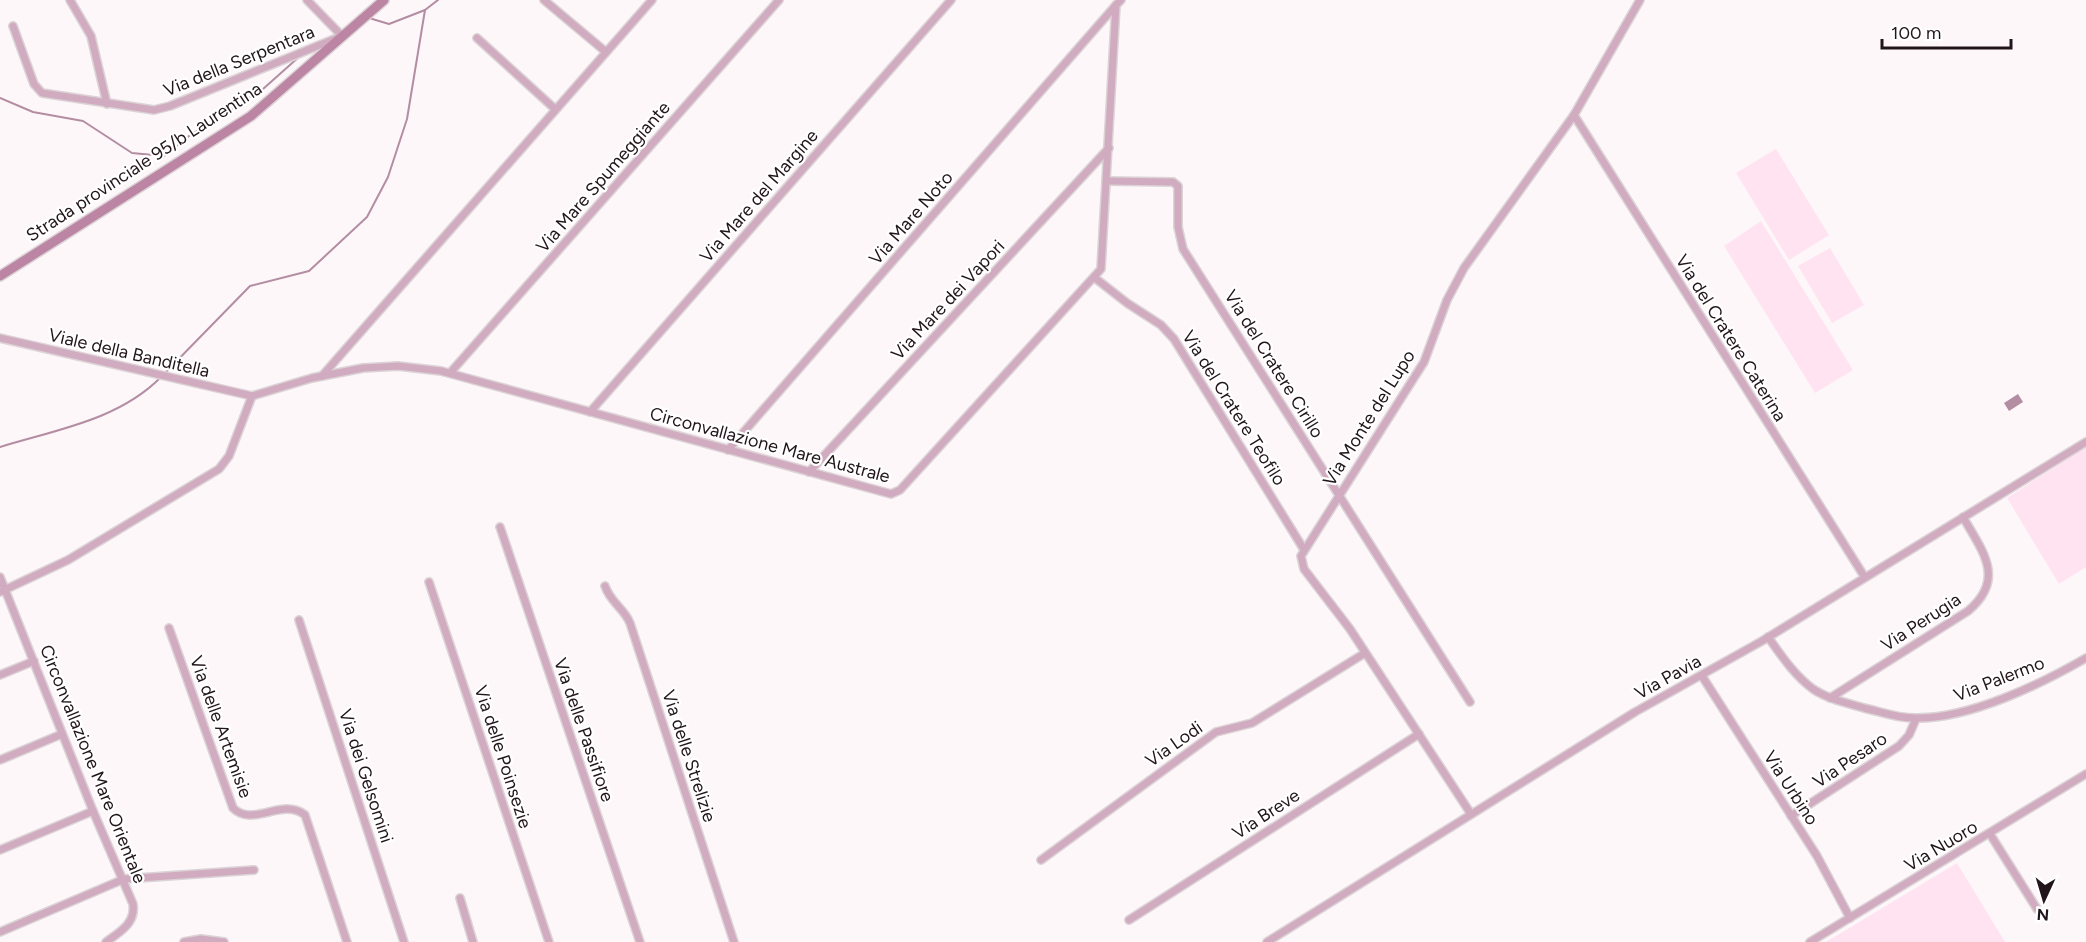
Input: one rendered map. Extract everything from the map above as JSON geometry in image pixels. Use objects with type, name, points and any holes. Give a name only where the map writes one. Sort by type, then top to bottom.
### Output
[{"type":"main road","name":"Strada provinciale 95/b Laurentina","points":[[0,276],[250,116],[384,0]]},
{"type":"street","points":[[70,0],[91,36],[107,104]]},
{"type":"street","points":[[307,0],[342,36]]},
{"type":"street","points":[[544,0],[606,52]]},
{"type":"street","points":[[322,376],[652,0]]},
{"type":"street","name":"Via Mare Spumeggiante","points":[[450,373],[779,0]]},
{"type":"street","name":"Via Mare del Margine","points":[[590,412],[951,0]]},
{"type":"street","name":"Via Monte del Lupo","points":[[1303,548],[1424,362],[1447,300],[1464,268],[1574,115],[1640,0]]},
{"type":"street","name":"Circonvallazione Mare Australe","points":[[252,396],[322,376],[384,366],[450,373],[885,494],[898,492],[1095,278],[1103,262],[1118,3]]},
{"type":"street","name":"Via Mare Noto","points":[[729,450],[1118,3]]},
{"type":"street","name":"Via della Serpentara","points":[[13,26],[39,91],[48,95],[148,110],[167,107],[342,36]]},
{"type":"street","points":[[477,38],[555,110]]},
{"type":"street","name":"Via del Cratere Caterina","points":[[1574,115],[1864,576]]},
{"type":"street","name":"Via Mare dei Vapori","points":[[809,472],[1109,148]]},
{"type":"street","name":"Via del Cratere Cirillo","points":[[1107,181],[1173,182],[1178,186],[1178,227],[1183,249],[1470,702]]},
{"type":"street","name":"Via del Cratere Teofilo","points":[[1095,278],[1127,303],[1161,325],[1174,339],[1303,548]]},
{"type":"street","name":"Viale della Banditella","points":[[0,338],[252,396]]},
{"type":"street","points":[[2,591],[68,560],[219,469],[229,456],[252,396]]},
{"type":"street","name":"Via Pavia","points":[[1267,942],[1635,712],[1768,637],[1864,576],[2086,442]]},
{"type":"street","name":"Via Perugia","points":[[1830,698],[1968,612],[1980,600],[1989,581],[1988,566],[1963,517]]},
{"type":"street","name":"Via delle Passifiore","points":[[500,527],[640,942]]},
{"type":"street","points":[[1303,548],[1300,559],[1303,567],[1365,653],[1471,814]]},
{"type":"street","name":"Circonvallazione Mare Orientale","points":[[0,577],[2,591],[34,661],[93,811],[133,904],[133,916],[125,928],[106,942]]},
{"type":"street","name":"Via delle Poinsezie","points":[[429,582],[549,942]]},
{"type":"street","name":"Via delle Strelizie","points":[[605,586],[609,598],[626,614],[630,623],[734,942]]},
{"type":"street","name":"Via dei Gelsomini","points":[[299,620],[404,942]]},
{"type":"street","name":"Via delle Artemisie","points":[[169,628],[233,808],[247,815],[286,808],[304,814],[309,823],[347,942]]},
{"type":"street","name":"Via Palermo","points":[[1768,637],[1802,680],[1830,698],[1916,718],[1953,713],[1993,701],[2086,658]]},
{"type":"street","name":"Via Lodi","points":[[1041,860],[1216,732],[1254,722],[1365,653]]},
{"type":"street","points":[[0,675],[34,661]]},
{"type":"street","name":"Via Urbino","points":[[1702,676],[1817,856],[1850,918]]},
{"type":"street","name":"Via Pesaro","points":[[1791,816],[1899,746],[1909,735],[1916,718]]},
{"type":"street","points":[[0,760],[62,734]]},
{"type":"street","name":"Via Breve","points":[[1129,920],[1419,734]]},
{"type":"street","name":"Via Nuoro","points":[[1810,942],[2086,774]]},
{"type":"street","points":[[0,850],[93,811]]},
{"type":"street","points":[[1990,834],[2037,909]]},
{"type":"street","points":[[0,932],[124,879],[254,870]]},
{"type":"street","points":[[460,898],[473,942]]},
{"type":"street","points":[[190,941],[224,942]]},
{"type":"shaded area","points":[[1776,149],[1829,235],[1789,260],[1736,173]]},
{"type":"shaded area","points":[[1761,221],[1853,370],[1815,393],[1724,246]]},
{"type":"shaded area","points":[[1830,248],[1864,305],[1832,323],[1798,266]]},
{"type":"shaded area","points":[[2018,394],[2023,402],[2009,411],[2004,403]]},
{"type":"shaded area","points":[[2086,447],[2086,567],[2059,584],[2007,498]]},
{"type":"shaded area","points":[[1957,863],[2005,942],[1826,942]]},
{"type":"waterway","points":[[165,373],[250,286],[309,271],[367,217],[388,177],[407,119],[425,10],[438,0]]},
{"type":"waterway","points":[[369,18],[389,24],[425,10]]},
{"type":"waterway","points":[[0,98],[33,112],[83,121],[132,153],[164,156],[189,136],[263,89],[300,56]]},
{"type":"waterway","points":[[0,447],[64,429],[106,414],[144,392],[161,377]]}]
